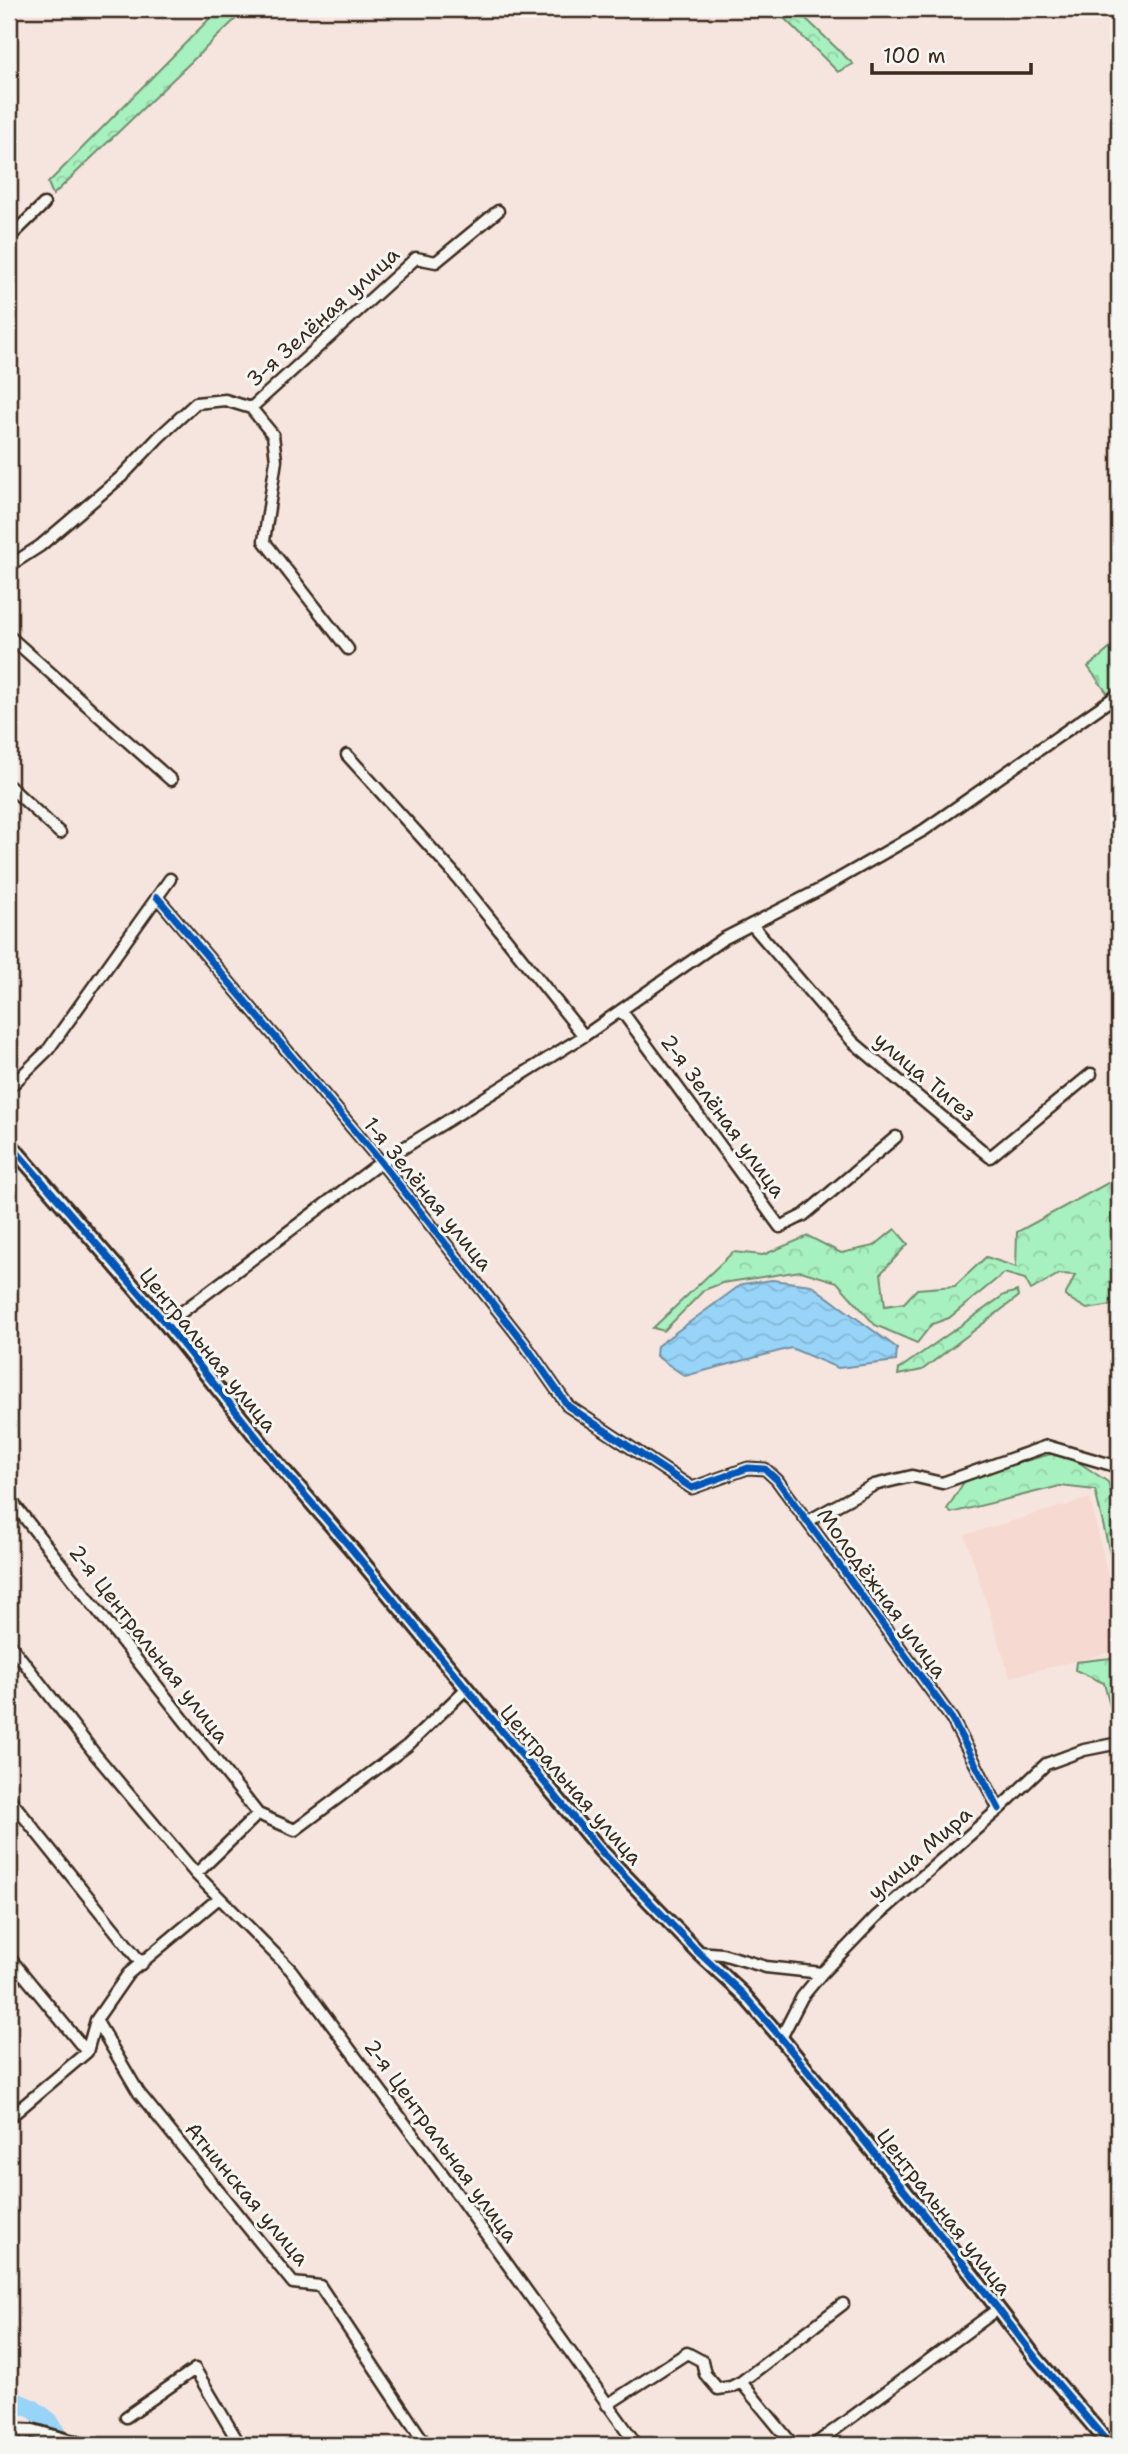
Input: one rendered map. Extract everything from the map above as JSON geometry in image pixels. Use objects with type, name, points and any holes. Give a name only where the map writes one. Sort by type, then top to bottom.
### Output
[{"type":"street","points":[[9,238],[44,204]]},
{"type":"street","name":"3-я Зелёная улица","points":[[9,566],[40,546],[121,477],[196,403],[225,400],[251,408],[416,258],[436,262],[498,211]]},
{"type":"street","points":[[251,408],[273,435],[276,460],[264,541],[348,649]]},
{"type":"street","points":[[9,636],[172,780]]},
{"type":"street","points":[[166,1324],[381,1162],[583,1036],[723,939],[821,889],[924,830],[1119,694]]},
{"type":"street","points":[[347,755],[451,870],[583,1036]]},
{"type":"street","points":[[9,786],[60,833]]},
{"type":"street","points":[[9,1088],[48,1050],[170,879]]},
{"type":"street","name":"1-я Зелёная улица","points":[[157,897],[381,1162],[524,1343],[568,1406],[692,1488]]},
{"type":"street","name":"улица Тигез","points":[[752,925],[853,1042],[990,1157],[1091,1074]]},
{"type":"street","name":"2-я Зелёная улица","points":[[621,1010],[780,1227],[804,1215],[896,1137]]},
{"type":"street","name":"Центральная улица","points":[[9,1143],[166,1324],[279,1465],[601,1851],[698,1952],[742,1993],[781,2038],[1035,2357],[1110,2445]]},
{"type":"street","name":"Молодёжная улица","points":[[807,1521],[874,1485],[912,1476],[942,1483],[1047,1446],[1119,1465]]},
{"type":"street","name":"Молодёжная улица","points":[[692,1488],[748,1468],[765,1469],[777,1480],[952,1719],[999,1810]]},
{"type":"street","name":"2-я Центральная улица","points":[[9,1498],[258,1814],[295,1830],[407,1746],[466,1689]]},
{"type":"street","name":"2-я Центральная улица","points":[[9,1643],[95,1754],[196,1874],[291,1970],[455,2191],[637,2445]]},
{"type":"street","name":"улица Мира","points":[[781,2038],[803,1997],[822,1973],[876,1917],[999,1810],[1046,1764],[1084,1750],[1119,1743]]},
{"type":"street","points":[[9,1798],[142,1964]]},
{"type":"street","points":[[196,1874],[258,1814]]},
{"type":"street","points":[[9,2118],[88,2052],[96,2020],[128,1974],[219,1898]]},
{"type":"street","points":[[698,1952],[722,1954],[766,1967],[822,1973]]},
{"type":"street","points":[[9,1957],[88,2052]]},
{"type":"street","name":"Атнинская улица","points":[[96,2020],[139,2093],[293,2283],[320,2286],[426,2445]]},
{"type":"street","points":[[607,2405],[687,2354],[702,2361],[705,2374],[718,2389],[741,2382],[843,2304]]},
{"type":"street","points":[[814,2445],[998,2309]]},
{"type":"street","points":[[126,2417],[195,2369],[240,2445]]},
{"type":"street","points":[[741,2382],[793,2445]]},
{"type":"street","points":[[9,2430],[33,2431],[82,2445]]},
{"type":"shaded area","points":[[1090,1498],[1119,1625],[1119,1650],[1010,1677],[965,1535]]},
{"type":"green space","points":[[219,9],[246,9],[53,195],[48,183]]},
{"type":"green space","points":[[775,9],[796,9],[853,64],[838,72]]},
{"type":"green space","points":[[1119,641],[1119,709],[1088,667]]},
{"type":"green space","points":[[1119,1177],[1119,1304],[1087,1309],[1065,1296],[1075,1275],[1059,1274],[1031,1290],[1025,1279],[1004,1273],[949,1318],[932,1324],[917,1343],[875,1325],[837,1282],[801,1271],[722,1283],[704,1290],[664,1331],[653,1328],[733,1252],[763,1255],[808,1236],[841,1253],[874,1246],[895,1229],[908,1244],[881,1273],[885,1306],[904,1303],[917,1289],[955,1286],[986,1257],[1016,1267],[1017,1232]]},
{"type":"green space","points":[[1017,1291],[1018,1297],[922,1370],[898,1375],[899,1369],[1004,1295]]},
{"type":"green space","points":[[1062,1451],[1108,1482],[1119,1523],[1119,1592],[1095,1490],[1060,1486],[951,1513],[947,1509],[967,1477]]},
{"type":"green space","points":[[1119,1657],[1119,1698],[1111,1710],[1104,1683],[1075,1670],[1076,1662]]},
{"type":"water","points":[[772,1280],[811,1285],[897,1348],[896,1361],[838,1368],[791,1348],[685,1376],[656,1356],[657,1346],[742,1284]]},
{"type":"waterway","points":[[9,2399],[33,2409],[49,2421],[63,2445]]},
{"type":"cycle path","points":[[157,897],[381,1162],[524,1343],[568,1406],[692,1488],[748,1468],[765,1469],[777,1480],[952,1719],[999,1809]]},
{"type":"cycle path","points":[[9,1143],[166,1324],[279,1465],[601,1851],[698,1952],[742,1993],[781,2038],[959,2258],[1035,2357],[1110,2445]]}]
